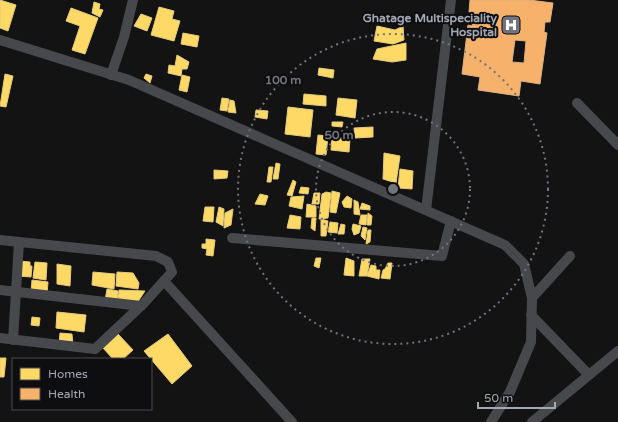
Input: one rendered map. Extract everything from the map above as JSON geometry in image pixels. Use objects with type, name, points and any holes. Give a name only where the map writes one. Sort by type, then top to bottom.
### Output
[{"type":"street","points":[[111,75],[124,37],[133,0]]},
{"type":"street","points":[[426,210],[451,0]]},
{"type":"street","points":[[0,40],[129,80],[505,245],[524,264],[532,298],[531,342],[510,392],[491,422]]},
{"type":"street","points":[[577,102],[618,145]]},
{"type":"street","points":[[232,238],[442,256],[451,222]]},
{"type":"street","points":[[0,240],[156,256],[168,262],[172,272],[141,306],[95,350],[0,338]]},
{"type":"street","points":[[12,340],[19,242]]},
{"type":"street","points":[[532,298],[570,256]]},
{"type":"street","points":[[164,281],[292,422]]},
{"type":"street","points":[[0,290],[141,306]]},
{"type":"street","points":[[531,315],[589,375]]},
{"type":"street","points":[[532,422],[618,351]]},
{"type":"building: Homes","points":[[0,0],[16,5],[8,31],[0,28]]},
{"type":"building: Homes","points":[[94,2],[100,4],[99,9],[103,10],[100,17],[92,13]]},
{"type":"building: Homes","points":[[159,7],[174,11],[172,19],[180,21],[174,41],[151,35]]},
{"type":"building: Homes","points":[[71,8],[98,18],[85,54],[72,50],[80,26],[66,21]]},
{"type":"building: Homes","points":[[141,14],[152,18],[147,31],[134,26]]},
{"type":"building: Homes","points":[[377,26],[395,30],[403,26],[404,40],[393,44],[374,41]]},
{"type":"building: Homes","points":[[183,33],[199,36],[197,47],[181,44]]},
{"type":"building: Homes","points":[[406,43],[406,60],[392,62],[373,59],[377,49]]},
{"type":"building: Homes","points":[[177,55],[189,62],[187,69],[182,69],[181,76],[168,73],[169,65],[175,66]]},
{"type":"building: Homes","points":[[319,68],[334,70],[333,78],[318,75]]},
{"type":"building: Homes","points":[[5,74],[13,76],[6,107],[0,106]]},
{"type":"building: Homes","points":[[146,74],[152,76],[150,83],[144,78]]},
{"type":"building: Homes","points":[[182,75],[190,77],[187,92],[179,90]]},
{"type":"building: Homes","points":[[304,94],[326,96],[326,106],[303,104]]},
{"type":"building: Homes","points":[[222,98],[229,99],[227,111],[220,110]]},
{"type":"building: Homes","points":[[338,98],[357,100],[355,118],[336,115]]},
{"type":"building: Homes","points":[[230,100],[234,101],[236,113],[228,112]]},
{"type":"building: Homes","points":[[288,107],[313,110],[310,137],[285,134]]},
{"type":"building: Homes","points":[[256,110],[268,111],[267,119],[255,117]]},
{"type":"building: Homes","points":[[332,122],[343,122],[342,127],[332,126]]},
{"type":"building: Homes","points":[[373,127],[373,137],[355,138],[354,128]]},
{"type":"building: Homes","points":[[318,135],[328,136],[326,155],[316,154]]},
{"type":"building: Homes","points":[[332,137],[350,138],[349,152],[331,150]]},
{"type":"building: Homes","points":[[384,153],[400,156],[396,183],[383,179]]},
{"type":"building: Homes","points":[[276,163],[280,164],[278,179],[273,179]]},
{"type":"building: Homes","points":[[269,167],[273,167],[271,182],[267,182]]},
{"type":"building: Homes","points":[[400,169],[413,171],[412,189],[398,188]]},
{"type":"building: Homes","points":[[214,170],[228,171],[227,178],[214,179]]},
{"type":"building: Homes","points":[[293,180],[296,182],[292,196],[287,195]]},
{"type":"building: Homes","points":[[301,187],[309,188],[308,194],[299,193]]},
{"type":"building: Homes","points":[[332,191],[340,193],[336,213],[330,212]]},
{"type":"building: Homes","points":[[326,192],[331,193],[328,218],[319,219],[322,194]]},
{"type":"building: Homes","points":[[314,193],[320,193],[319,204],[312,204]]},
{"type":"building: Homes","points":[[260,194],[268,196],[265,205],[255,204]]},
{"type":"building: Homes","points":[[304,196],[302,209],[289,206],[291,197]]},
{"type":"building: Homes","points":[[347,196],[352,199],[351,208],[344,207],[342,202]]},
{"type":"building: Homes","points":[[354,200],[358,202],[360,215],[354,214]]},
{"type":"building: Homes","points":[[362,203],[370,206],[370,210],[360,209]]},
{"type":"building: Homes","points":[[307,204],[316,206],[316,217],[306,217]]},
{"type":"building: Homes","points":[[205,207],[214,207],[213,222],[203,221]]},
{"type":"building: Homes","points":[[219,207],[224,209],[223,226],[216,222]]},
{"type":"building: Homes","points":[[233,209],[231,225],[224,228],[225,213]]},
{"type":"building: Homes","points":[[368,213],[372,216],[371,225],[367,225]]},
{"type":"building: Homes","points":[[290,215],[301,217],[300,229],[287,228]]},
{"type":"building: Homes","points":[[361,215],[367,215],[366,225],[359,224]]},
{"type":"building: Homes","points":[[312,218],[316,218],[315,231],[311,228]]},
{"type":"building: Homes","points":[[321,219],[328,221],[326,236],[321,236]]},
{"type":"building: Homes","points":[[330,222],[338,223],[337,233],[328,232]]},
{"type":"building: Homes","points":[[341,224],[345,225],[344,234],[338,234]]},
{"type":"building: Homes","points":[[353,224],[361,226],[359,233],[354,235],[352,229]]},
{"type":"building: Homes","points":[[363,227],[367,228],[365,240],[361,236]]},
{"type":"building: Homes","points":[[368,230],[371,230],[370,242],[366,244]]},
{"type":"building: Homes","points":[[206,239],[215,240],[213,256],[206,255],[207,249],[202,248],[202,244],[206,244]]},
{"type":"building: Homes","points":[[316,258],[321,258],[319,268],[314,266]]},
{"type":"building: Homes","points":[[346,258],[354,261],[354,276],[344,275]]},
{"type":"building: Homes","points":[[362,259],[370,259],[367,276],[359,276]]},
{"type":"building: Homes","points":[[19,261],[30,262],[30,266],[32,266],[31,277],[18,276]]},
{"type":"building: Homes","points":[[35,262],[47,263],[46,280],[33,278]]},
{"type":"building: Homes","points":[[388,263],[392,263],[390,279],[381,278],[383,270]]},
{"type":"building: Homes","points":[[57,264],[71,266],[70,286],[57,284]]},
{"type":"building: Homes","points":[[371,265],[376,266],[376,270],[380,270],[379,279],[367,276]]},
{"type":"building: Homes","points":[[93,272],[115,274],[114,289],[92,285]]},
{"type":"building: Homes","points":[[117,272],[133,273],[139,283],[138,289],[116,286]]},
{"type":"building: Homes","points":[[32,280],[48,282],[47,294],[31,292]]},
{"type":"building: Homes","points":[[107,289],[118,291],[117,302],[105,301]]},
{"type":"building: Homes","points":[[119,290],[145,291],[137,303],[118,301]]},
{"type":"building: Homes","points":[[57,312],[86,315],[84,332],[56,328]]},
{"type":"building: Homes","points":[[32,317],[40,318],[39,326],[31,325]]},
{"type":"building: Homes","points":[[60,333],[72,334],[73,346],[59,344]]},
{"type":"building: Homes","points":[[118,334],[133,350],[124,358],[112,358],[103,348]]},
{"type":"building: Homes","points":[[168,334],[192,366],[172,384],[152,360],[152,358],[150,358],[144,351]]},
{"type":"building: Homes","points":[[0,358],[6,358],[4,377],[0,377]]},
{"type":"building: Health","points":[[470,0],[529,0],[553,3],[550,22],[545,22],[544,32],[547,33],[540,84],[521,81],[519,96],[478,90],[480,77],[462,74],[468,25],[472,26],[474,12],[469,12]],"holes":[[[515,40],[526,41],[524,63],[512,62]]]},
{"type":"place","name":"Ghatage Multispeciality Hospital","points":[[511,25]]}]
